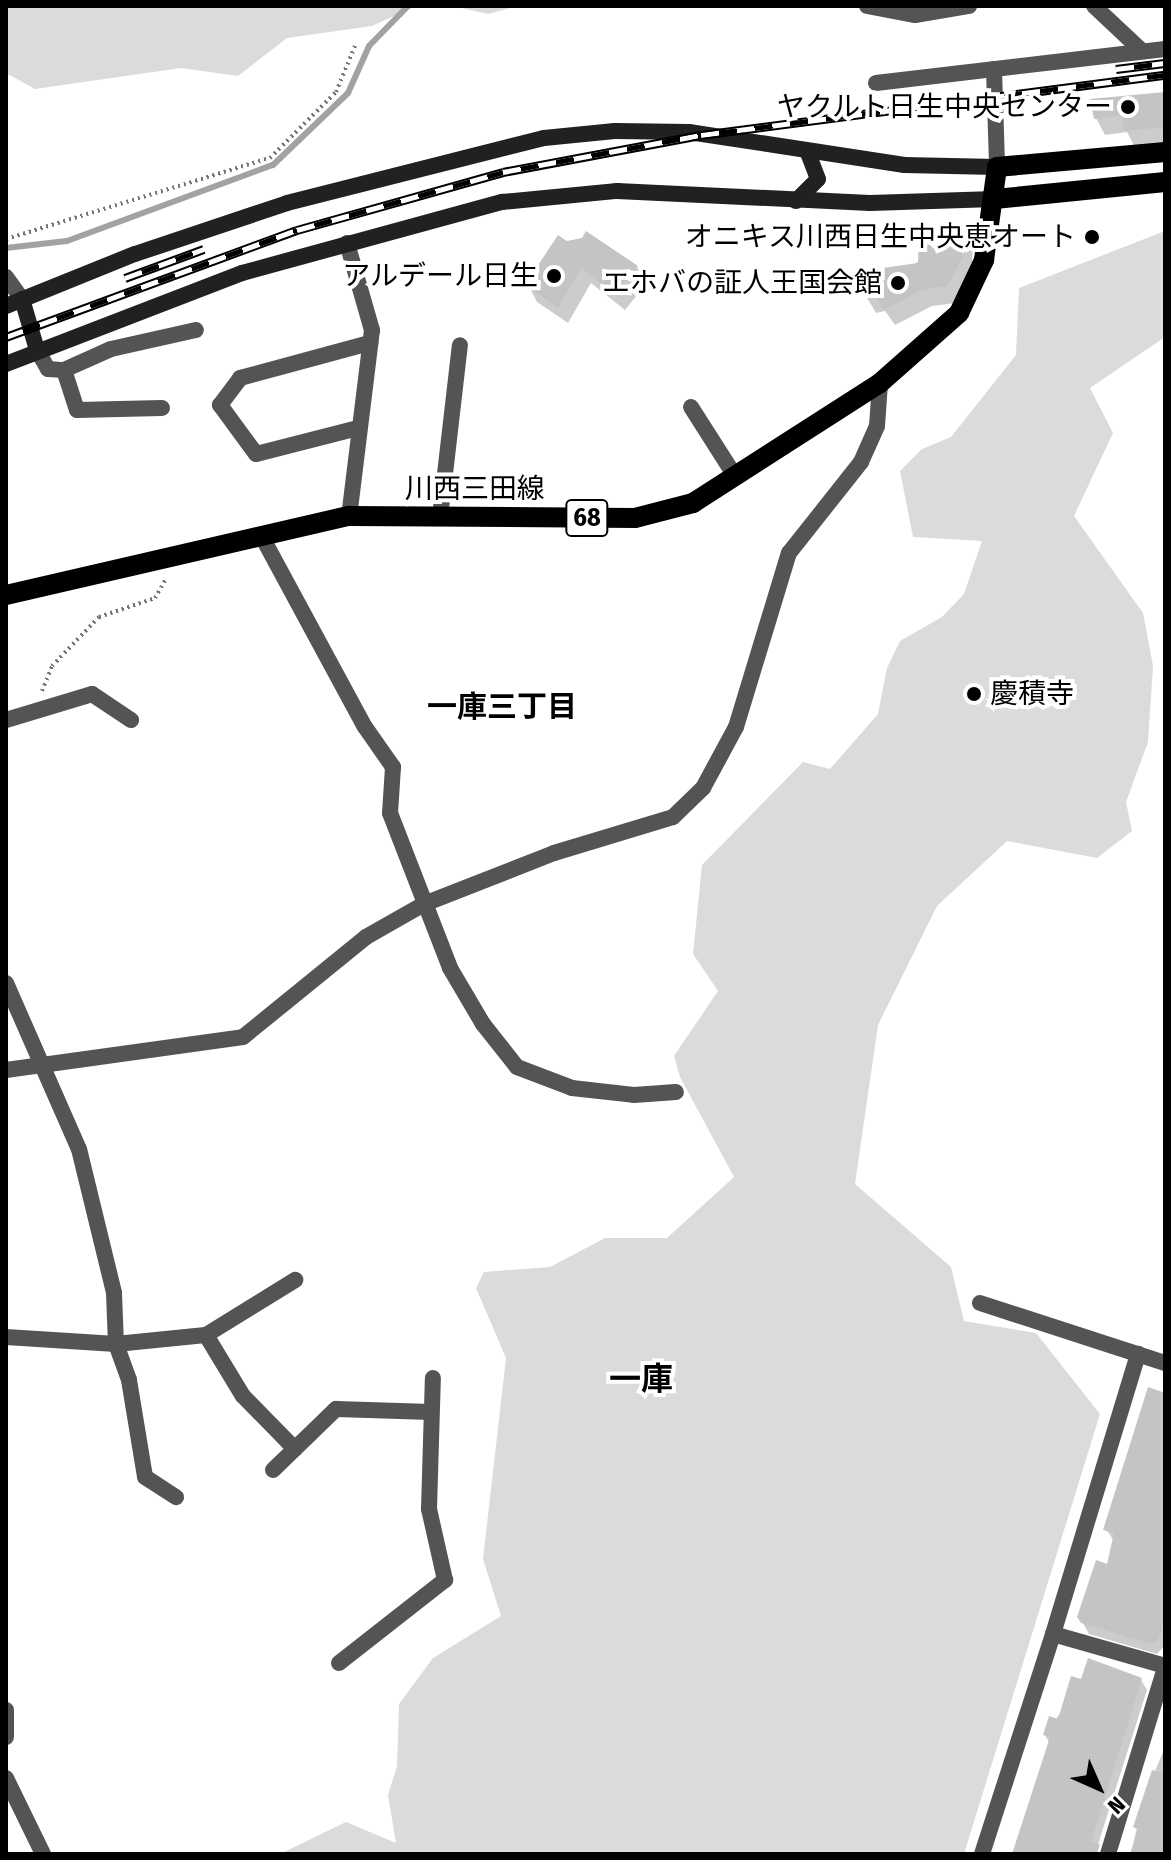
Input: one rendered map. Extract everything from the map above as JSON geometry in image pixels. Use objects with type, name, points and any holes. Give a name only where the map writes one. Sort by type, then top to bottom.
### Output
[{"type":"main road","points":[[997,167],[1165,152]]},
{"type":"main road","name":"川西三田線","points":[[6,595],[349,516],[635,518],[693,503],[880,383],[959,313],[984,260],[995,199],[997,167]]},
{"type":"main road","points":[[995,199],[1165,182]]},
{"type":"street","points":[[867,6],[915,15],[969,6]]},
{"type":"street","points":[[1094,6],[1142,51]]},
{"type":"street","points":[[876,83],[1165,49]]},
{"type":"street","points":[[14,302],[287,203],[533,140],[645,130],[904,165],[997,167],[994,69]]},
{"type":"street","points":[[796,201],[818,179],[808,153]]},
{"type":"street","points":[[6,364],[242,273],[462,210],[543,196],[669,191],[796,201],[995,199]]},
{"type":"street","points":[[347,243],[372,330],[349,516]]},
{"type":"street","points":[[6,277],[14,302],[48,369],[64,370],[111,349],[196,330]]},
{"type":"street","points":[[358,428],[256,454],[220,405],[240,378],[370,343]]},
{"type":"street","points":[[440,517],[460,345]]},
{"type":"street","points":[[64,370],[77,410],[162,408]]},
{"type":"street","points":[[6,1070],[243,1037],[366,937],[424,904],[554,853],[673,817],[703,788],[736,727],[789,553],[861,462],[877,426],[880,383]]},
{"type":"street","points":[[691,407],[735,476]]},
{"type":"street","points":[[261,535],[365,727],[393,767],[390,813],[450,968],[483,1024],[517,1067],[572,1088],[634,1095],[676,1092]]},
{"type":"street","points":[[6,720],[92,694],[131,720]]},
{"type":"street","points":[[6,983],[79,1149],[114,1293],[116,1344],[129,1380],[145,1477],[176,1497]]},
{"type":"street","points":[[6,1337],[116,1344],[206,1335],[295,1280]]},
{"type":"street","points":[[980,1303],[1165,1363]]},
{"type":"street","points":[[206,1335],[243,1396],[295,1449]]},
{"type":"street","points":[[982,1854],[1138,1354]]},
{"type":"street","points":[[339,1663],[445,1580],[429,1509],[433,1378]]},
{"type":"street","points":[[273,1470],[336,1409],[431,1412]]},
{"type":"street","points":[[1053,1634],[1165,1667],[1108,1854]]},
{"type":"street","points":[[6,1710],[6,1737]]},
{"type":"street","points":[[6,1778],[43,1854]]},
{"type":"path","points":[[6,239],[270,158],[336,92],[355,46]]},
{"type":"path","points":[[35,710],[52,666],[99,617],[155,598],[181,553]]},
{"type":"shaded area","points":[[6,6],[416,6],[372,26],[287,38],[238,76],[181,68],[35,89],[6,73]]},
{"type":"shaded area","points":[[453,6],[517,6],[488,14]]},
{"type":"shaded area","points":[[1165,231],[1165,337],[1090,388],[1113,433],[1074,516],[1143,613],[1153,666],[1148,742],[1126,802],[1132,831],[1097,858],[1007,841],[937,906],[878,1025],[855,1184],[951,1267],[964,1321],[1036,1333],[1100,1414],[964,1854],[280,1854],[346,1822],[396,1843],[388,1795],[397,1766],[399,1704],[433,1658],[501,1616],[483,1559],[506,1358],[476,1288],[484,1272],[550,1267],[605,1238],[667,1238],[734,1177],[680,1077],[674,1056],[718,991],[693,954],[702,865],[803,762],[830,769],[878,714],[887,668],[900,641],[942,617],[964,594],[982,541],[913,537],[900,471],[922,449],[951,437],[1016,355],[1019,288]]},
{"type":"building","name":"ヤクルト日生中央センター","points":[[1165,92],[1165,127],[1124,131],[1122,115],[1094,119],[1090,99]]},
{"type":"building","points":[[964,230],[962,259],[947,286],[922,290],[884,310],[874,295],[864,297],[861,271],[918,263],[919,233]]},
{"type":"building","name":"アルデール日生","points":[[586,231],[638,266],[615,294],[581,268],[558,308],[525,285],[558,235],[567,241],[582,238]]},
{"type":"building","points":[[1148,1387],[1165,1393],[1165,1618],[1158,1640],[1151,1644],[1081,1623],[1077,1617],[1096,1560],[1107,1564],[1114,1533],[1103,1530]]},
{"type":"building","points":[[1088,1658],[1142,1678],[1091,1842],[1100,1844],[1097,1854],[1012,1854],[1050,1737],[1043,1735],[1049,1716],[1058,1719],[1071,1676],[1081,1679]]},
{"type":"building","points":[[1152,1770],[1165,1774],[1165,1854],[1130,1854],[1138,1829],[1133,1827]]},
{"type":"waterway","points":[[6,248],[67,241],[273,165],[348,93],[369,46],[408,6]]},
{"type":"railway","points":[[1116,69],[1165,63]]},
{"type":"railway","points":[[6,337],[297,230],[503,172],[701,135],[1165,75]]},
{"type":"railway","points":[[125,278],[204,249]]},
{"type":"place","name":"ヤクルト日生中央センター","points":[[1128,107]]},
{"type":"place","name":"オニキス川西日生中央恵オート","points":[[1092,237]]},
{"type":"place","name":"アルデール日生","points":[[554,276]]},
{"type":"place","name":"エホバの証人王国会館","points":[[898,283]]},
{"type":"place","name":"慶積寺","points":[[974,694]]},
{"type":"district","name":"一庫三丁目","points":[[502,707]]},
{"type":"district","name":"一庫","points":[[641,1379]]}]
